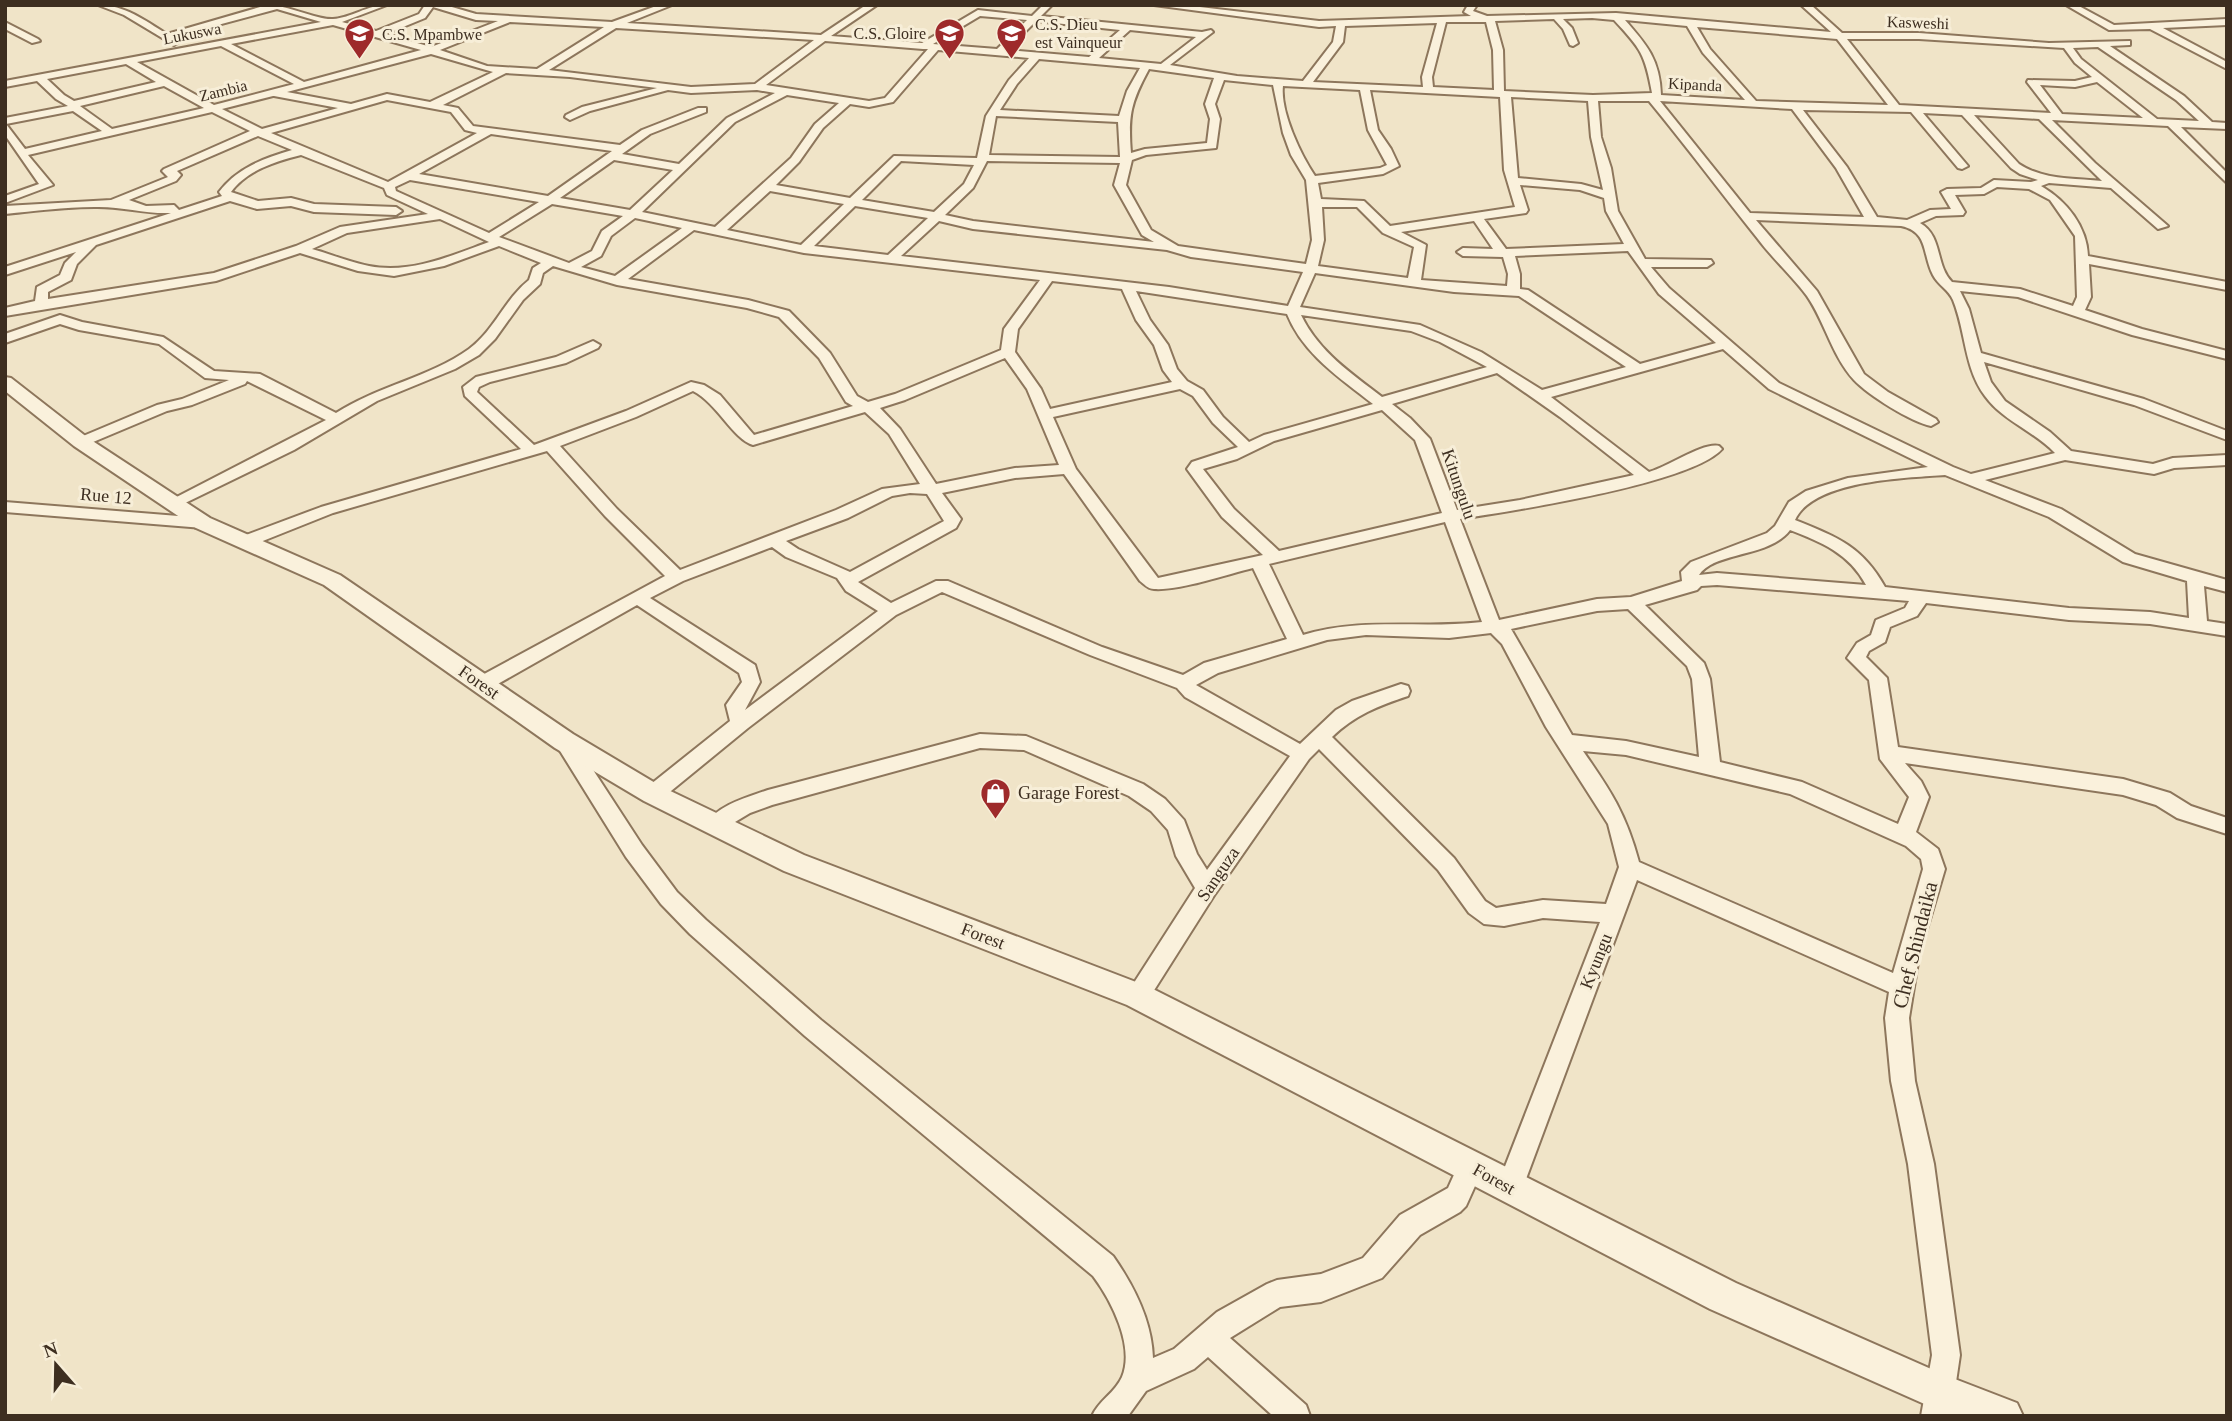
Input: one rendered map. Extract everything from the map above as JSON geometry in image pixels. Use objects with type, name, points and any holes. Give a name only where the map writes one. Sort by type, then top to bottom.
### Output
[{"type":"street","points":[[102,5],[127,13],[187,50]]},
{"type":"street","name":"Lukuswa","points":[[5,84],[333,22],[383,5]]},
{"type":"street","points":[[375,34],[417,19],[432,5]]},
{"type":"street","name":"Kipanda","points":[[432,5],[471,16],[1037,55],[1163,67],[1278,83],[1593,98],[1896,108],[2227,126]]},
{"type":"street","points":[[537,73],[615,24],[668,5]]},
{"type":"street","points":[[757,87],[839,26],[873,5]]},
{"type":"street","points":[[999,52],[1048,5]]},
{"type":"street","name":"Kasweshi","points":[[1158,5],[1295,22],[1341,24],[1442,22],[1469,12],[1490,20],[1616,16],[1840,36],[1919,36],[2067,46],[2126,43],[2112,28]]},
{"type":"street","points":[[1459,5],[1469,12]]},
{"type":"street","points":[[1805,5],[1840,36],[1896,108]]},
{"type":"street","points":[[2070,5],[2112,28],[2227,22]]},
{"type":"street","points":[[165,37],[274,6],[375,34],[481,68],[570,74],[672,88],[706,90],[757,87],[847,101],[885,102],[934,47]]},
{"type":"street","points":[[923,46],[978,13],[1204,35]]},
{"type":"street","points":[[1163,67],[1178,52],[1202,40],[1227,14]]},
{"type":"street","points":[[1556,16],[1567,28],[1573,43]]},
{"type":"street","points":[[1616,16],[1650,56],[1657,94],[1652,98],[1812,294],[1859,377],[1883,395],[1931,422]]},
{"type":"street","name":"Zambia","points":[[22,153],[212,109],[430,51],[511,19]]},
{"type":"street","points":[[1387,230],[1522,210],[1510,170],[1505,97],[1499,92],[1498,50],[1490,20]]},
{"type":"street","points":[[1428,89],[1427,77],[1442,22]]},
{"type":"street","points":[[1691,22],[1700,43],[1752,102]]},
{"type":"street","points":[[1306,84],[1338,42],[1341,24]]},
{"type":"street","points":[[5,25],[35,41]]},
{"type":"street","points":[[2152,26],[2227,66]]},
{"type":"street","points":[[1092,60],[1128,27]]},
{"type":"street","points":[[222,43],[301,84]]},
{"type":"street","points":[[2101,45],[2180,98],[2210,126]]},
{"type":"street","points":[[2067,46],[2078,61],[2155,123]]},
{"type":"street","points":[[1075,59],[1101,52]]},
{"type":"street","points":[[892,258],[964,192],[982,160],[990,119],[1013,82],[1037,55]]},
{"type":"street","points":[[128,61],[212,109],[298,152],[389,186],[486,132]]},
{"type":"street","points":[[1146,66],[1132,91],[1123,119],[1126,159],[1120,186],[1146,240]]},
{"type":"street","points":[[432,106],[468,91],[504,71]]},
{"type":"street","points":[[804,249],[898,158],[1126,159],[1145,152],[1212,146],[1215,119],[1210,104],[1220,76]]},
{"type":"street","points":[[40,78],[60,97],[111,133]]},
{"type":"street","points":[[2059,117],[2032,82],[2075,84],[2100,78]]},
{"type":"street","points":[[5,121],[164,83]]},
{"type":"street","points":[[1278,83],[1277,92],[1296,155],[1312,180],[1316,204],[1318,240],[1311,269],[1293,309]]},
{"type":"street","points":[[1312,180],[1383,171],[1393,166],[1386,149],[1373,130],[1364,86]]},
{"type":"street","points":[[570,117],[586,109],[672,88]]},
{"type":"street","points":[[571,267],[597,253],[606,234],[633,214],[730,120],[783,92]]},
{"type":"street","points":[[273,93],[351,107]]},
{"type":"street","points":[[111,204],[172,179],[174,175],[168,172],[170,170],[258,132],[387,97],[458,112],[466,126],[486,132],[622,149]]},
{"type":"street","points":[[1593,98],[1596,137],[1617,222],[1641,263],[1664,291],[1783,392],[1947,470],[2055,513],[2129,558],[2227,586]]},
{"type":"street","points":[[717,232],[795,160],[819,126],[847,101]]},
{"type":"street","points":[[1795,106],[1841,167],[1858,200],[1873,221]]},
{"type":"street","points":[[1914,109],[1962,166]]},
{"type":"street","points":[[300,249],[361,268],[390,272],[430,266],[494,240],[652,129],[702,110]]},
{"type":"street","points":[[1965,112],[2015,166],[2048,180],[2116,185]]},
{"type":"street","points":[[995,113],[1123,119]]},
{"type":"street","points":[[2042,116],[2091,165],[2162,226]]},
{"type":"street","points":[[688,117],[730,120]]},
{"type":"street","points":[[2172,124],[2227,180]]},
{"type":"street","points":[[5,127],[23,159],[47,185],[5,200]]},
{"type":"street","points":[[298,152],[268,163],[230,183],[225,192],[230,197],[261,206],[291,202],[314,208],[435,214]]},
{"type":"street","points":[[612,156],[682,168]]},
{"type":"street","points":[[408,176],[633,214],[804,249],[1049,276],[1218,301],[1293,309],[1376,324],[1408,326],[1440,337],[1497,369],[1538,396],[1646,477]]},
{"type":"street","points":[[2032,186],[2048,180]]},
{"type":"street","points":[[1514,181],[1581,187],[1610,196]]},
{"type":"street","points":[[1910,223],[1930,214],[1959,212],[1947,192],[1984,191],[1990,184],[2004,182],[2032,186],[2048,194],[2062,208],[2081,236],[2084,297],[2077,312]]},
{"type":"street","points":[[389,186],[391,192],[435,214],[551,262],[617,281],[748,304],[784,314],[825,356],[851,399],[881,415],[895,432],[951,515],[953,522],[848,580]]},
{"type":"street","points":[[768,187],[973,225],[1146,240],[1174,248],[1311,269],[1513,291],[1529,297],[1637,368]]},
{"type":"street","points":[[5,271],[230,197]]},
{"type":"street","points":[[1316,204],[1360,203],[1387,230],[1420,245],[1414,282]]},
{"type":"street","points":[[5,210],[130,204],[145,211],[168,208],[187,212]]},
{"type":"street","points":[[5,312],[216,277],[300,249],[344,230],[435,214]]},
{"type":"street","points":[[1746,216],[1910,223],[1920,228],[1930,241],[1938,272],[1958,297],[1985,384],[1997,401],[2060,449],[2063,455]]},
{"type":"street","points":[[1476,217],[1505,253],[1514,274],[1513,291]]},
{"type":"street","points":[[617,281],[691,227]]},
{"type":"street","points":[[41,304],[42,290],[65,277],[73,261],[95,242]]},
{"type":"street","points":[[1463,252],[1505,253],[1633,247]]},
{"type":"street","points":[[2083,259],[2227,286]]},
{"type":"street","points":[[173,503],[379,394],[438,372],[487,342],[501,318],[519,300],[520,292],[535,281],[537,271],[551,262]]},
{"type":"street","points":[[1641,263],[1707,263]]},
{"type":"street","points":[[1049,276],[1012,329],[1008,352],[1034,389],[1068,469],[1140,569],[1155,584],[1449,516],[1520,505],[1646,477],[1683,467],[1713,449]]},
{"type":"street","points":[[1127,286],[1143,320],[1161,345],[1170,370],[1182,384],[1198,393],[1218,420],[1247,447]]},
{"type":"street","points":[[1951,286],[2008,291],[2137,332],[2227,355]]},
{"type":"street","name":"Kitungulu","points":[[1293,309],[1304,335],[1329,363],[1405,421],[1422,439],[1493,627],[1502,631],[1510,641],[1553,722],[1567,742]]},
{"type":"street","points":[[5,339],[60,319],[79,326],[163,341],[210,375],[251,377],[336,419]]},
{"type":"street","points":[[1538,396],[1727,344]]},
{"type":"street","points":[[531,451],[469,390],[480,381],[569,358],[593,345]]},
{"type":"street","points":[[244,542],[327,510],[531,451],[631,414],[694,386],[729,413],[750,439],[868,407],[948,379],[1008,352]]},
{"type":"street","points":[[1974,355],[2139,402],[2227,436]]},
{"type":"street","points":[[1297,641],[1266,558],[1195,469],[1198,465],[1232,456],[1269,438],[1384,405],[1388,398],[1497,369]]},
{"type":"street","points":[[438,372],[465,370],[503,374]]},
{"type":"street","points":[[81,442],[162,408],[187,402],[251,377]]},
{"type":"street","name":"Forest","points":[[5,382],[81,442],[202,523],[332,580],[564,741],[653,794],[794,863],[1138,996],[1939,1404],[2004,1416]]},
{"type":"street","points":[[1044,415],[1182,384]]},
{"type":"street","points":[[550,443],[621,526],[677,577]]},
{"type":"street","points":[[1969,479],[2063,455],[2154,468],[2172,463],[2224,462]]},
{"type":"street","points":[[482,684],[677,577],[842,514],[893,491],[910,488],[932,489],[1004,475],[1068,469]]},
{"type":"street","points":[[1691,586],[1690,572],[1697,566],[1771,538],[1787,523],[1794,507],[1816,494],[1864,480],[1947,470]]},
{"type":"street","name":"Rue 12","points":[[5,507],[202,523]]},
{"type":"street","points":[[1787,523],[1832,541],[1854,555],[1865,565],[1879,592]]},
{"type":"street","points":[[773,540],[792,552],[842,574],[852,587],[890,611]]},
{"type":"street","points":[[2195,578],[2197,626]]},
{"type":"street","points":[[1184,683],[1211,668],[1297,641],[1348,630],[1450,632],[1493,627],[1597,605],[1632,603],[1691,586],[1699,581],[1717,579],[1879,592],[1920,599],[2069,614],[2150,618],[2227,629]]},
{"type":"street","points":[[653,794],[741,723],[890,611],[938,585],[946,585],[1096,650],[1184,683],[1192,692],[1302,754]]},
{"type":"street","points":[[637,597],[748,670],[751,682],[734,707],[741,723]]},
{"type":"street","points":[[1904,836],[1919,797],[1914,786],[1893,765],[1882,719],[1878,678],[1859,662],[1856,654],[1876,641],[1882,624],[1906,615],[1920,599]]},
{"type":"street","points":[[1632,603],[1695,663],[1703,692],[1710,766]]},
{"type":"street","name":"Sanguza","points":[[1138,996],[1208,888],[1302,754],[1343,715],[1359,706],[1401,691]]},
{"type":"street","points":[[1319,737],[1446,864],[1477,907],[1492,917],[1543,909],[1614,914]]},
{"type":"street","points":[[564,741],[634,851],[669,898],[698,927],[813,1028],[1103,1266],[1122,1295],[1135,1328],[1137,1380]]},
{"type":"street","points":[[715,826],[743,807],[768,798],[885,765],[980,741],[1026,743],[1136,790],[1158,805],[1177,826],[1187,856],[1208,888]]},
{"type":"street","points":[[1567,742],[1593,779],[1618,824],[1630,867],[1900,987]]},
{"type":"street","name":"Chef Shindaika","points":[[1567,742],[1626,748],[1795,787],[1904,836],[1925,848],[1930,855],[1934,869],[1900,987],[1897,1018],[1899,1046],[1921,1164],[1946,1355],[1939,1404]]},
{"type":"street","points":[[1890,753],[2116,786],[2163,799],[2184,812],[2227,825]]},
{"type":"street","name":"Kyungu","points":[[1510,1187],[1630,867]]},
{"type":"street","points":[[1107,1416],[1137,1380],[1184,1359],[1236,1317],[1277,1294],[1321,1288],[1372,1268],[1410,1225],[1457,1197],[1471,1166]]},
{"type":"street","points":[[1210,1339],[1295,1416]]},
{"type":"place","name":"C.S. Gloire","points":[[949,60]]},
{"type":"place","name":"C.S. Dieu est Vainqueur","points":[[1012,60]]},
{"type":"place","name":"C.S. Mpambwe","points":[[359,61]]},
{"type":"place","name":"Garage Forest","points":[[995,820]]}]
